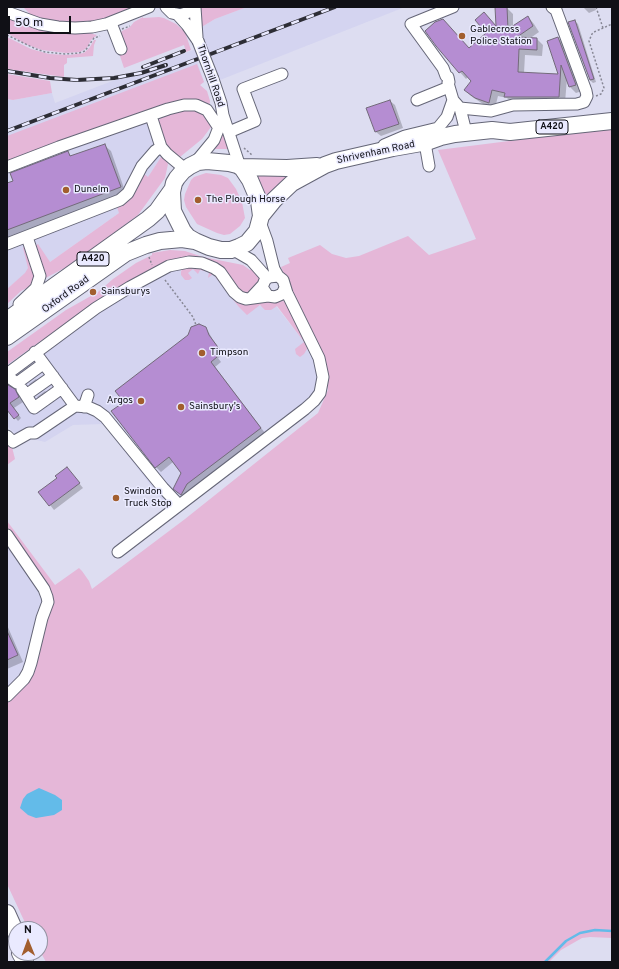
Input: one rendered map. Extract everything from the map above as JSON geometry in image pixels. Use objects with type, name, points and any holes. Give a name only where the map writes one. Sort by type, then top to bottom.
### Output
[{"type":"highway","name":"Shrivenham Road","points":[[594,122],[612,117]]},
{"type":"highway","name":"Shrivenham Road","points":[[240,167],[287,168],[325,165],[366,154],[426,143],[441,137],[493,138],[510,132],[612,121]]},
{"type":"highway","name":"A420","points":[[240,167],[221,162],[204,161],[190,166],[176,180],[172,190],[172,205],[177,220],[187,235],[195,241],[221,250],[242,246],[250,240],[255,234],[260,219]]},
{"type":"highway","name":"Shrivenham Road","points":[[260,219],[274,200],[292,183],[325,165]]},
{"type":"highway","points":[[240,167],[250,180],[258,197],[261,206],[260,219]]},
{"type":"highway","name":"Oxford Road","points":[[7,320],[148,219],[161,206],[172,190]]},
{"type":"highway","name":"Oxford Road","points":[[7,337],[126,253],[160,241],[182,239],[195,241]]},
{"type":"street","points":[[10,11],[40,24],[58,27],[113,27],[136,13],[148,8],[187,13],[195,7]]},
{"type":"street","name":"Thornhill Road","points":[[195,7],[195,23],[198,39],[221,103],[224,130],[234,149],[240,167]]},
{"type":"street","points":[[453,7],[411,24],[443,68],[457,104],[464,137]]},
{"type":"street","points":[[457,104],[491,111],[513,105],[577,104],[584,102],[586,98],[586,90],[554,8]]},
{"type":"street","name":"Thornhill Road","points":[[171,11],[198,39]]},
{"type":"street","points":[[113,27],[121,49]]},
{"type":"street","points":[[151,116],[161,148],[167,154],[190,166],[224,130],[255,121],[244,89],[282,74]]},
{"type":"street","points":[[417,100],[448,82]]},
{"type":"street","points":[[366,154],[401,137],[438,128],[452,108],[457,104]]},
{"type":"street","points":[[7,167],[60,147],[184,105],[196,105],[207,110],[224,130]]},
{"type":"street","points":[[426,143],[429,166]]},
{"type":"street","points":[[7,244],[120,200],[128,193],[142,166],[155,151],[161,148]]},
{"type":"street","points":[[260,219],[274,269],[269,284]]},
{"type":"street","points":[[7,315],[36,288],[39,281],[40,276],[27,237]]},
{"type":"street","points":[[232,249],[253,261],[269,284],[275,298],[282,294],[285,288]]},
{"type":"street","points":[[53,376],[34,408],[24,392],[7,375],[35,352],[96,308],[166,267],[183,262],[202,263],[212,266],[220,272],[238,295],[243,298],[251,298],[269,284],[283,280],[285,288],[319,358],[323,377],[320,393],[314,401],[118,552]]},
{"type":"street","points":[[35,352],[53,376],[80,407],[97,411],[105,417],[163,488],[180,505]]},
{"type":"street","points":[[24,392],[53,376]]},
{"type":"street","points":[[24,392],[53,376]]},
{"type":"street","points":[[10,439],[29,433],[35,433],[80,407],[88,395]]},
{"type":"street","points":[[7,535],[44,589],[48,597],[48,602],[42,618],[28,672],[24,679],[7,696]]},
{"type":"path","points":[[596,7],[603,28]]},
{"type":"path","points":[[7,35],[45,52],[73,54],[88,49],[92,40],[113,27],[129,26],[136,13]]},
{"type":"path","points":[[586,98],[601,94],[604,88],[590,41],[592,34],[612,24]]},
{"type":"path","points":[[234,149],[242,146],[253,155]]},
{"type":"path","points":[[148,253],[152,264],[193,317],[196,325]]},
{"type":"shaded area","points":[[23,7],[137,7],[96,22],[60,24],[32,16]]},
{"type":"shaded area","points":[[201,7],[247,7],[215,19],[200,28],[199,15]]},
{"type":"shaded area","points":[[247,7],[405,7],[220,80],[211,56],[197,61],[204,82],[196,88],[7,159],[7,99],[13,100],[52,93],[55,103],[206,45],[200,28],[215,19]]},
{"type":"shaded area","points":[[7,16],[77,33],[97,35],[91,40],[87,48],[80,52],[66,53],[42,50],[25,44],[7,33]]},
{"type":"shaded area","points":[[143,17],[164,18],[176,24],[185,32],[191,50],[186,52],[184,45],[124,68],[118,50],[119,35],[134,22]]},
{"type":"shaded area","points":[[7,37],[31,49],[49,54],[69,55],[84,53],[94,40],[96,40],[93,56],[67,58],[67,63],[64,65],[64,77],[7,69]]},
{"type":"shaded area","points":[[197,64],[204,82],[200,85],[207,91],[210,101],[209,107],[144,111],[7,162],[7,136]]},
{"type":"shaded area","points":[[7,74],[50,81],[52,93],[13,100],[7,99]]},
{"type":"shaded area","points":[[190,107],[205,111],[211,119],[211,127],[202,139],[180,157],[171,153],[156,124],[162,116]]},
{"type":"shaded area","points":[[144,111],[149,112],[169,149],[161,157],[148,177],[119,213],[50,262],[18,280],[7,289],[7,162]]},
{"type":"shaded area","points":[[222,128],[229,149],[215,149],[213,148]]},
{"type":"shaded area","points":[[612,128],[612,938],[582,938],[561,950],[549,962],[46,962],[48,961],[48,921],[24,921],[7,884],[7,701],[24,685],[49,612],[16,539],[7,527],[7,521],[55,585],[79,568],[89,581],[92,589],[185,519],[318,413],[328,390],[323,360],[281,267],[290,263],[288,258],[320,245],[332,254],[346,258],[359,256],[408,236],[429,255],[476,239],[438,150]]},
{"type":"shaded area","points":[[161,157],[166,160],[168,164],[165,178],[138,215],[74,263],[21,291],[7,304],[7,289],[25,273],[28,268],[23,248],[25,246],[33,247],[38,244],[50,262],[119,213],[117,207],[143,173],[148,177]]},
{"type":"shaded area","points":[[255,172],[294,172],[266,197]]},
{"type":"shaded area","points":[[206,173],[221,175],[228,178],[236,189],[242,202],[245,218],[240,226],[230,234],[224,235],[217,233],[197,224],[186,207],[184,200],[185,194],[191,180],[194,177]]},
{"type":"shaded area","points":[[170,250],[185,251],[203,257],[243,265],[250,270],[253,266],[260,275],[259,283],[249,293],[243,293],[234,284],[224,269],[215,262],[207,259],[188,257],[167,262],[138,276],[96,302],[7,365],[7,352],[66,310],[98,292],[113,279],[136,263],[152,255],[152,253]]},
{"type":"shaded area","points":[[167,262],[190,266],[181,269],[181,273],[193,269],[213,274],[238,306],[276,306],[304,342],[306,342],[315,358],[319,386],[307,402],[168,508],[104,424],[73,425],[45,442],[16,435],[7,426],[7,365],[96,302],[138,276]]},
{"type":"shaded area","points":[[199,267],[212,272],[221,280],[237,303],[248,305],[264,300],[271,302],[285,301],[306,342],[307,349],[304,354],[300,357],[296,354],[295,349],[304,342],[277,306],[271,310],[265,310],[260,305],[247,315],[238,306],[213,274],[208,278],[209,272],[200,270],[198,274],[193,269],[188,273],[192,278],[189,280],[185,280],[181,275],[182,268]]},
{"type":"shaded area","points":[[7,439],[12,447],[15,459],[7,465]]},
{"type":"shaded area","points":[[7,528],[49,589],[31,676],[7,701]]},
{"type":"water","points":[[39,788],[62,800],[62,810],[54,815],[36,818],[28,815],[20,808],[23,799],[27,794]]},
{"type":"building","points":[[495,7],[507,7],[508,29],[528,16],[533,26],[517,37],[537,38],[537,50],[519,49],[518,72],[558,74],[547,41],[558,37],[576,85],[569,87],[561,65],[559,97],[504,97],[505,93],[492,90],[489,103],[475,98],[464,90],[471,81],[462,71],[459,73],[425,31],[435,22],[443,19],[469,48],[486,33],[475,20],[484,12],[496,26]]},
{"type":"building","points":[[575,20],[594,79],[590,80],[568,22]]},
{"type":"building","points":[[390,100],[399,124],[375,132],[366,108]]},
{"type":"building","points":[[105,144],[121,187],[7,230],[7,183],[13,181],[10,173],[68,151],[70,156]]},
{"type":"building","name":"Sainsbury's","points":[[199,324],[206,327],[209,335],[220,350],[215,353],[217,357],[211,362],[261,428],[187,484],[181,495],[173,489],[181,473],[169,457],[155,468],[111,411],[124,402],[115,391],[188,335],[191,327]]},
{"type":"building","points":[[8,385],[15,389],[19,397],[10,403],[19,415],[14,419],[7,410]]},
{"type":"building","points":[[67,467],[80,483],[49,506],[38,492],[57,478],[55,476]]},
{"type":"building","points":[[7,631],[18,655],[7,660]]},
{"type":"waterway","points":[[545,962],[566,941],[580,933],[595,930],[612,931]]},
{"type":"railway","points":[[7,131],[335,7]]},
{"type":"railway","points":[[143,67],[184,51]]},
{"type":"railway","points":[[7,71],[50,78],[77,80],[114,78],[141,73],[166,65]]},
{"type":"place","name":"Gablecross Police Station","points":[[462,36]]},
{"type":"place","name":"Dunelm","points":[[66,190]]},
{"type":"place","name":"The Plough Horse","points":[[198,200]]},
{"type":"place","name":"Sainsburys","points":[[93,292]]},
{"type":"place","name":"Timpson","points":[[202,353]]},
{"type":"place","name":"Argos","points":[[141,401]]},
{"type":"place","name":"Sainsbury's","points":[[181,407]]},
{"type":"place","name":"Swindon Truck Stop","points":[[116,498]]}]
